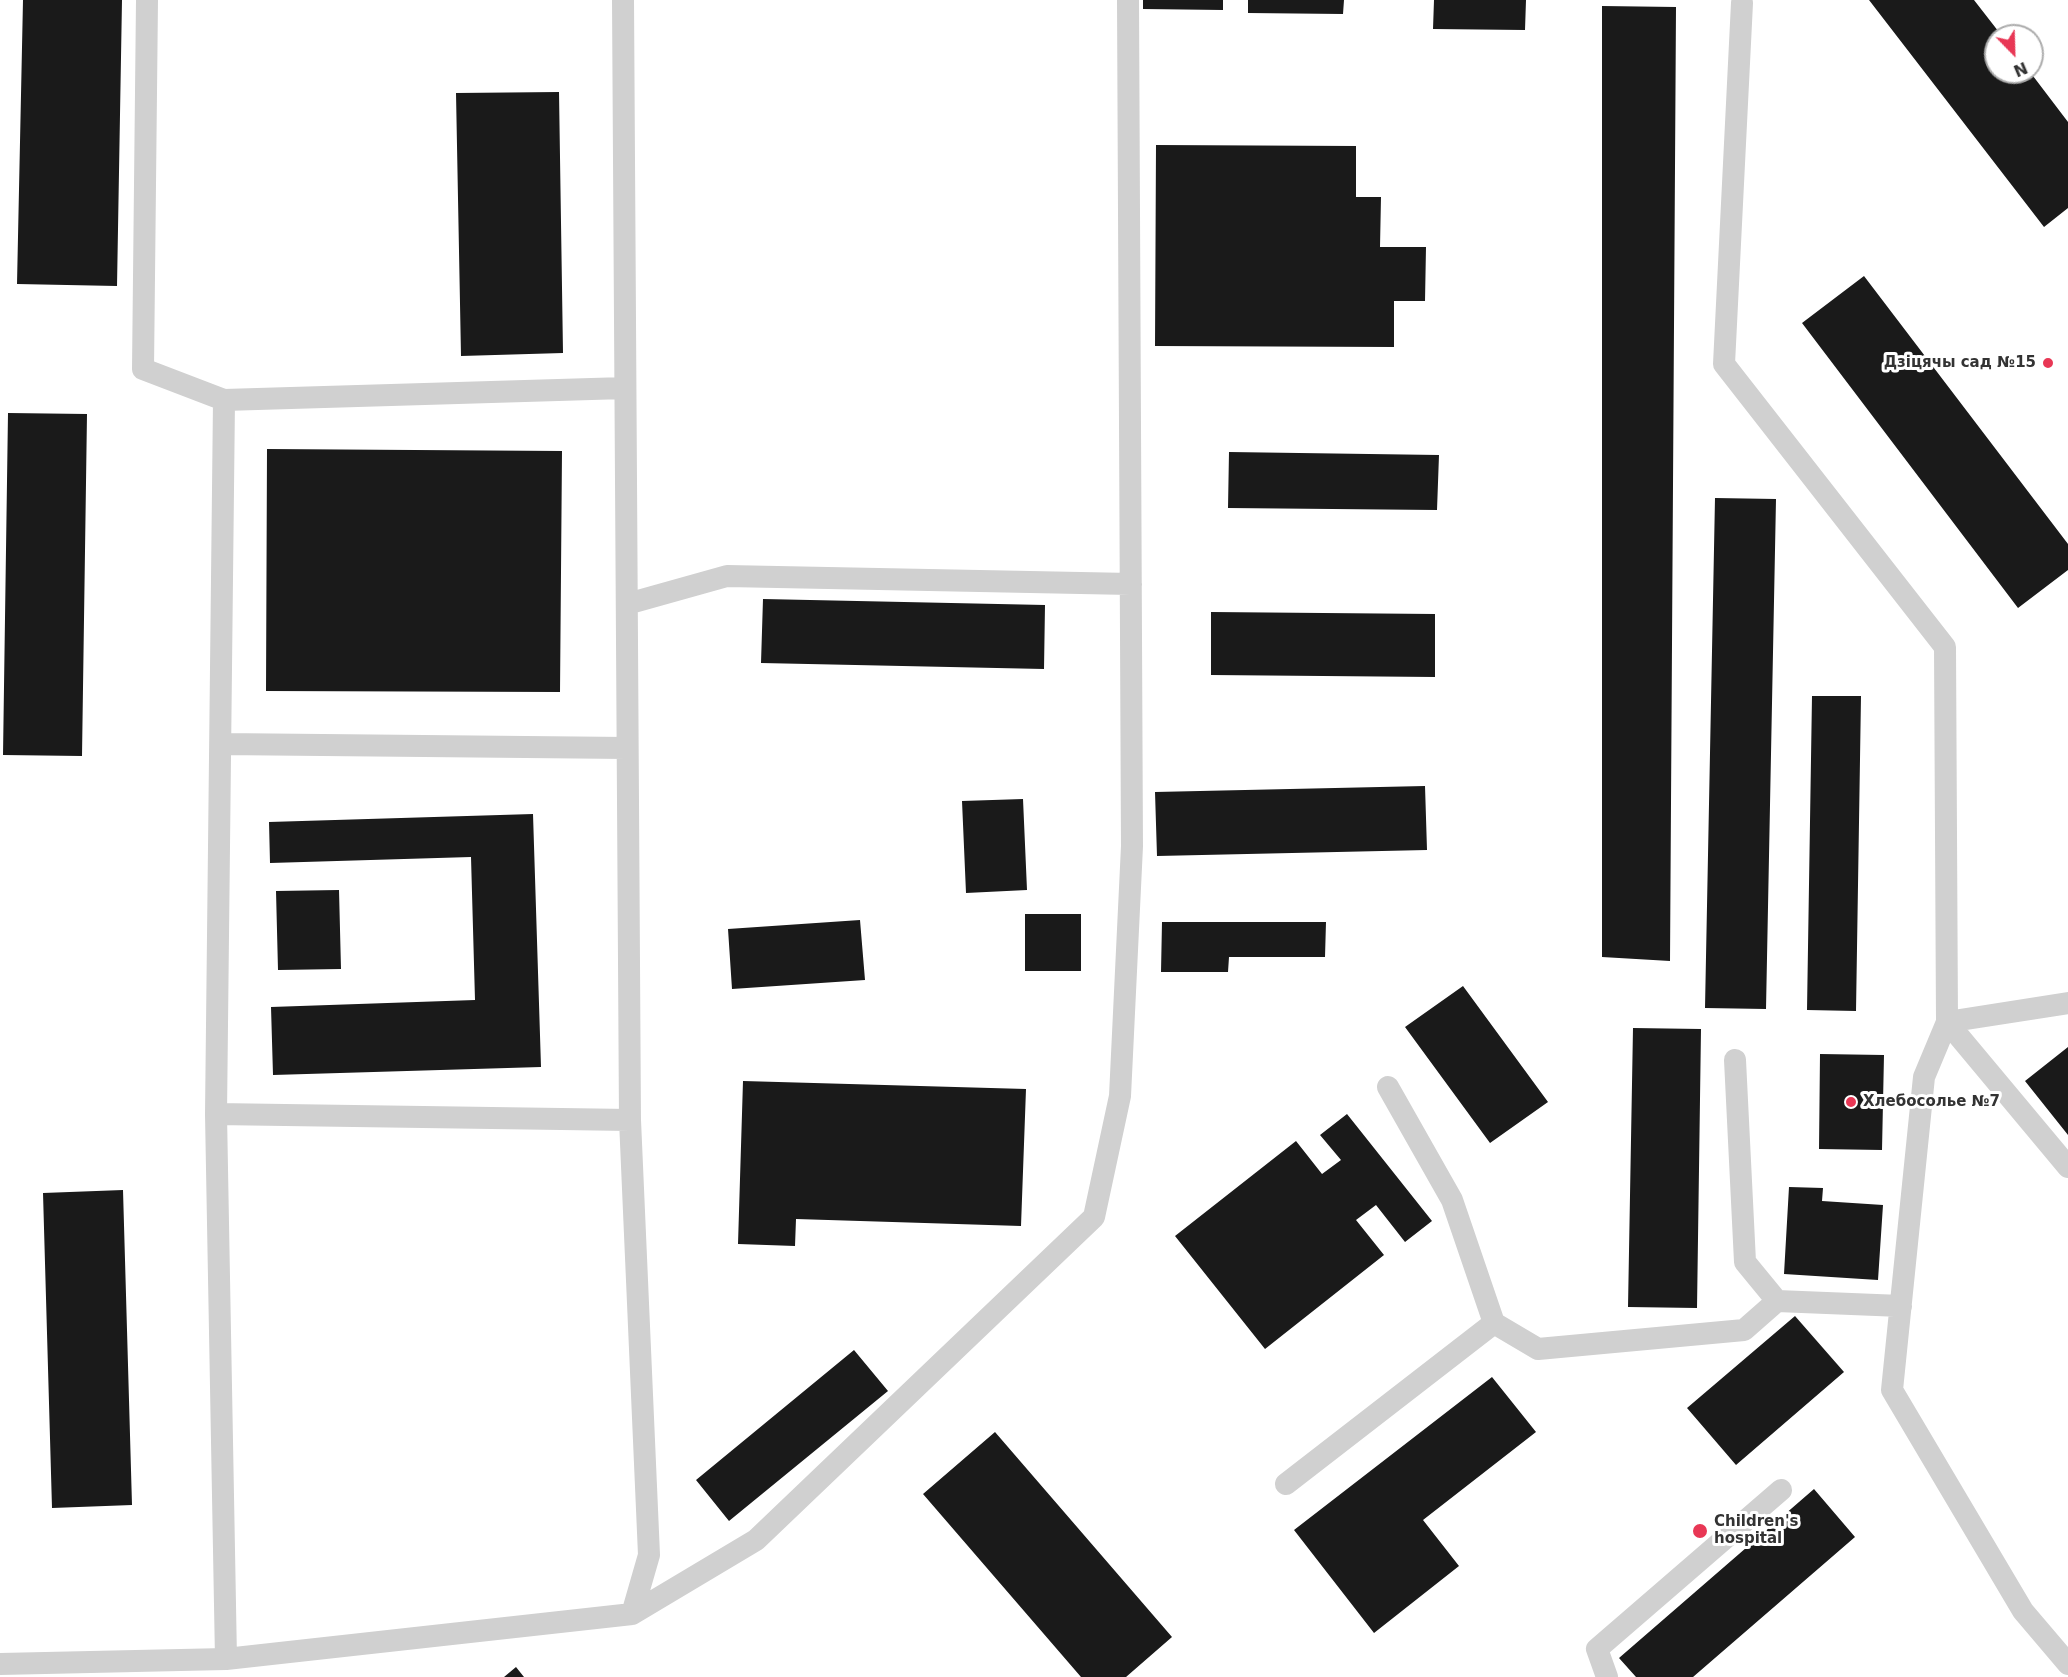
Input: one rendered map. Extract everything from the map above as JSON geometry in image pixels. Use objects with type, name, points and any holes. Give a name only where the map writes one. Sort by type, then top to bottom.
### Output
[{"type":"lane","points":[[147,0],[142,369],[224,400],[625,388]]},
{"type":"lane","points":[[623,0],[630,1120],[649,1555],[632,1614]]},
{"type":"lane","points":[[0,1664],[226,1659],[632,1614],[756,1540],[1094,1217],[1120,1096],[1132,846],[1128,0]]},
{"type":"lane","points":[[1742,3],[1724,364],[1945,647],[1947,1022],[1924,1077],[1892,1390],[2023,1611],[2068,1664]]},
{"type":"lane","points":[[224,400],[216,1114],[226,1659]]},
{"type":"lane","points":[[627,604],[727,576],[1131,584]]},
{"type":"lane","points":[[221,744],[627,748]]},
{"type":"lane","points":[[1947,1022],[2068,1003]]},
{"type":"lane","points":[[1947,1022],[2068,1167]]},
{"type":"lane","points":[[1736,1060],[1745,1262],[1777,1301]]},
{"type":"lane","points":[[1388,1087],[1452,1200],[1494,1323],[1538,1349],[1744,1330],[1777,1301],[1901,1306]]},
{"type":"lane","points":[[216,1114],[630,1120]]},
{"type":"lane","points":[[1286,1484],[1494,1323]]},
{"type":"lane","points":[[1607,1677],[1597,1649],[1781,1490]]},
{"type":"building","points":[[23,0],[122,0],[117,286],[17,284]]},
{"type":"building","points":[[1143,0],[1223,0],[1223,10],[1143,9]]},
{"type":"building","points":[[1248,0],[1344,0],[1343,14],[1248,13]]},
{"type":"building","points":[[1434,0],[1526,0],[1525,30],[1433,29]]},
{"type":"building","points":[[1869,0],[1974,0],[1993,24],[1984,24],[1984,84],[2039,84],[2068,122],[2068,208],[2044,227]]},
{"type":"building","points":[[1602,6],[1676,7],[1670,961],[1602,957]]},
{"type":"building","points":[[559,92],[563,353],[461,356],[456,93]]},
{"type":"building","points":[[1156,145],[1356,146],[1356,197],[1381,197],[1380,247],[1426,247],[1425,301],[1394,301],[1394,347],[1155,346]]},
{"type":"building","points":[[1864,276],[2068,544],[2068,570],[2018,608],[1802,323]]},
{"type":"building","points":[[8,413],[87,414],[82,756],[3,755]]},
{"type":"building","points":[[267,449],[562,451],[560,692],[266,691]]},
{"type":"building","points":[[1229,452],[1439,455],[1437,510],[1228,508]]},
{"type":"building","points":[[1715,498],[1776,499],[1766,1009],[1705,1008]]},
{"type":"building","points":[[763,599],[1045,605],[1044,669],[761,663]]},
{"type":"building","points":[[1211,612],[1435,614],[1435,677],[1211,675]]},
{"type":"building","points":[[1812,696],[1861,696],[1856,1011],[1807,1010]]},
{"type":"building","points":[[1425,786],[1427,850],[1157,856],[1155,792]]},
{"type":"building","points":[[1023,799],[1027,890],[966,893],[962,801]]},
{"type":"building","points":[[533,814],[541,1067],[273,1075],[271,1007],[475,1000],[471,857],[270,863],[269,822]]},
{"type":"building","points":[[339,890],[341,969],[278,970],[276,891]]},
{"type":"building","points":[[1025,914],[1081,914],[1081,971],[1025,971]]},
{"type":"building","points":[[860,920],[865,980],[732,989],[728,929]]},
{"type":"building","points":[[1162,922],[1326,922],[1325,957],[1229,957],[1228,972],[1161,972]]},
{"type":"building","points":[[1463,986],[1548,1102],[1490,1143],[1405,1027]]},
{"type":"building","points":[[1633,1028],[1701,1029],[1697,1308],[1628,1307]]},
{"type":"building","points":[[2068,1047],[2068,1135],[2025,1081]]},
{"type":"building","name":"Хлебосолье №7","points":[[1820,1054],[1884,1055],[1882,1150],[1819,1149]]},
{"type":"building","points":[[743,1081],[1026,1089],[1021,1226],[796,1219],[795,1246],[738,1244]]},
{"type":"building","points":[[1347,1114],[1432,1221],[1405,1242],[1376,1205],[1356,1220],[1384,1255],[1265,1349],[1175,1236],[1296,1141],[1322,1174],[1341,1160],[1320,1135]]},
{"type":"building","points":[[1789,1187],[1823,1188],[1822,1201],[1883,1205],[1878,1280],[1784,1274]]},
{"type":"building","points":[[123,1190],[132,1505],[52,1508],[43,1193]]},
{"type":"building","points":[[1795,1316],[1844,1372],[1736,1465],[1687,1408]]},
{"type":"building","points":[[854,1350],[888,1391],[729,1521],[696,1480]]},
{"type":"building","points":[[1492,1377],[1536,1432],[1423,1520],[1459,1566],[1374,1633],[1294,1530]]},
{"type":"building","points":[[995,1432],[1172,1637],[1126,1677],[1081,1677],[923,1494]]},
{"type":"building","points":[[1814,1489],[1855,1537],[1693,1677],[1636,1677],[1619,1658]]},
{"type":"building","points":[[516,1667],[524,1677],[504,1677]]},
{"type":"place","name":"Дзіцячы сад №15","points":[[2048,363]]},
{"type":"place","name":"Хлебосолье №7","points":[[1851,1102]]},
{"type":"place","name":"Children's hospital","points":[[1700,1531]]}]
